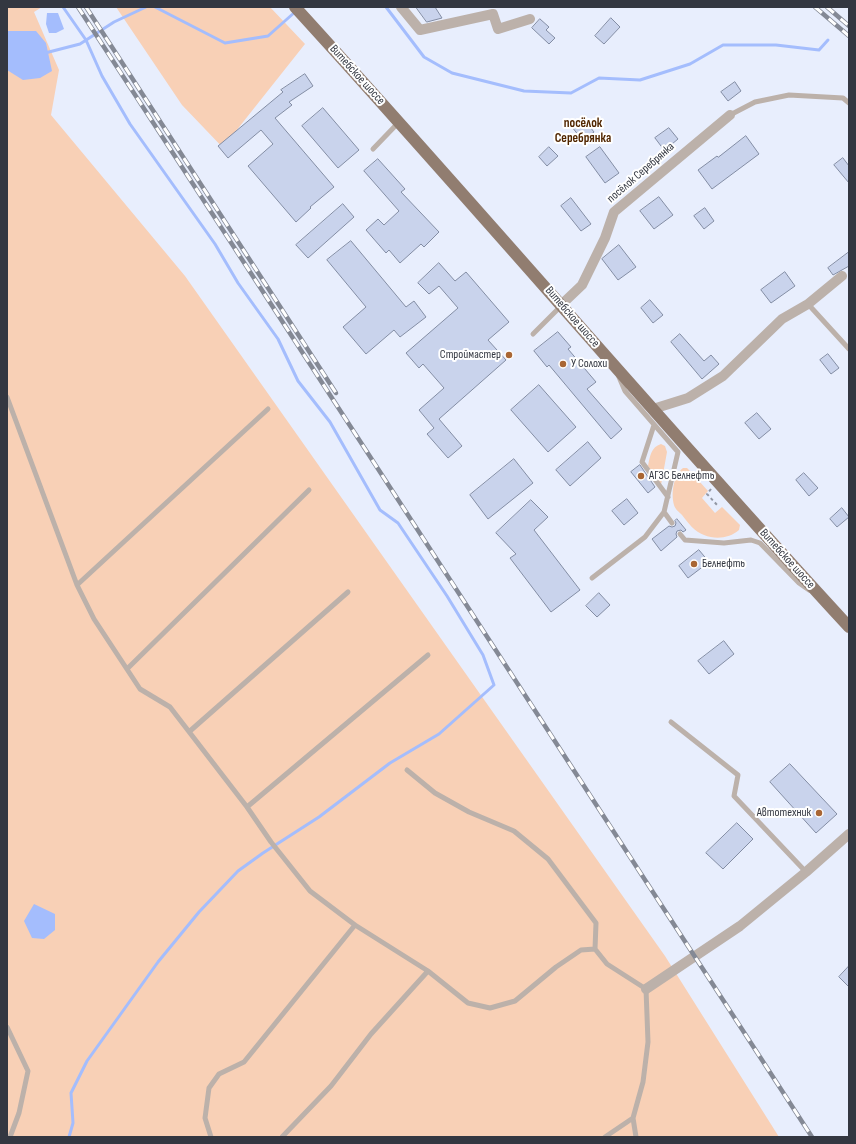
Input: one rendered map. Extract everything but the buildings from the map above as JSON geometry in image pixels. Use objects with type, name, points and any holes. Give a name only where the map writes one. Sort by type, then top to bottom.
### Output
[{"type":"main road","name":"Витебское шоссе","points":[[295,7],[400,122],[653,409],[849,627]]},
{"type":"street","points":[[401,7],[420,30],[493,14],[498,29],[530,19]]},
{"type":"street","name":"посёлок Серебрянка","points":[[561,305],[582,285],[605,238],[614,212],[730,115]]},
{"type":"street","points":[[653,409],[688,398],[723,376],[782,319],[808,304],[842,276]]},
{"type":"street","points":[[646,989],[740,926],[806,872],[849,834]]},
{"type":"lane","points":[[730,115],[755,102],[789,95],[843,98],[849,103]]},
{"type":"lane","points":[[373,150],[400,122]]},
{"type":"lane","points":[[808,304],[849,349]]},
{"type":"lane","points":[[534,334],[561,305]]},
{"type":"lane","points":[[592,578],[645,537],[664,512],[678,452],[625,391],[614,364]]},
{"type":"lane","points":[[7,397],[77,585],[94,619],[140,689],[170,707],[247,807],[270,842],[310,891],[355,925],[428,971],[468,1003],[490,1008],[515,1001],[556,967],[581,950],[595,949]]},
{"type":"lane","points":[[77,585],[268,409]]},
{"type":"lane","points":[[654,425],[642,462],[668,496]]},
{"type":"lane","points":[[127,669],[309,490]]},
{"type":"lane","points":[[664,512],[672,523]]},
{"type":"lane","points":[[680,534],[685,540],[724,543],[751,540],[760,543],[799,583],[825,601]]},
{"type":"lane","points":[[190,732],[348,592]]},
{"type":"lane","points":[[247,807],[428,655]]},
{"type":"lane","points":[[671,722],[738,775],[734,796],[806,872]]},
{"type":"lane","points":[[407,770],[435,793],[469,812],[514,832],[548,858],[596,923],[595,949],[607,964],[646,989],[648,1042],[643,1082],[633,1118],[636,1137]]},
{"type":"lane","points":[[211,1137],[205,1118],[209,1088],[219,1074],[244,1062],[355,925]]},
{"type":"lane","points":[[282,1137],[331,1086],[371,1034],[428,971]]},
{"type":"lane","points":[[7,1027],[28,1071],[19,1113],[10,1137]]},
{"type":"lane","points":[[605,1137],[633,1118]]},
{"type":"shaded area","points":[[7,7],[42,7],[34,12],[59,70],[51,115],[185,276],[665,956],[779,1137],[7,1137]]},
{"type":"shaded area","points":[[116,7],[270,7],[305,44],[232,136],[236,151],[227,152],[182,105]]},
{"type":"shaded area","points":[[661,444],[665,446],[667,452],[661,485],[648,466],[650,455],[655,447]]},
{"type":"shaded area","points":[[683,468],[687,468],[708,491],[702,498],[715,513],[722,507],[740,525],[739,530],[731,535],[723,537],[709,537],[701,534],[689,524],[675,508],[673,501],[675,480]]},
{"type":"water","points":[[47,13],[58,13],[64,29],[56,33],[49,33],[46,24]]},
{"type":"water","points":[[8,31],[36,31],[46,43],[52,71],[40,78],[23,80],[7,70]]},
{"type":"water","points":[[34,904],[55,914],[55,930],[44,939],[32,938],[24,921]]},
{"type":"waterway","points":[[63,7],[86,40],[102,76],[130,124],[215,244],[238,283],[278,339],[298,381],[330,422],[380,510],[398,523],[447,596],[483,655],[494,685],[439,734],[390,763],[319,817],[238,871],[199,912],[158,962],[87,1061],[71,1093],[73,1123],[69,1137]]},
{"type":"waterway","points":[[45,53],[80,44],[114,22],[146,7]]},
{"type":"waterway","points":[[155,7],[225,43],[268,36],[295,12]]},
{"type":"waterway","points":[[386,7],[424,57],[452,73],[524,91],[571,93],[599,78],[640,80],[690,64],[723,45],[776,45],[819,50],[828,40]]},
{"type":"railway","points":[[78,7],[812,1137]]},
{"type":"railway","points":[[86,7],[336,393]]},
{"type":"railway","points":[[815,7],[849,36]]},
{"type":"railway","points":[[827,7],[849,26]]},
{"type":"place","name":"Строймастер","points":[[509,355]]},
{"type":"place","name":"У Солохи","points":[[563,364]]},
{"type":"place","name":"АГЗС Белнефть","points":[[641,476]]},
{"type":"place","name":"Белнефть","points":[[694,564]]},
{"type":"place","name":"Автотехник","points":[[819,813]]},
{"type":"district","name":"посёлок Серебрянка","points":[[583,132]]}]
